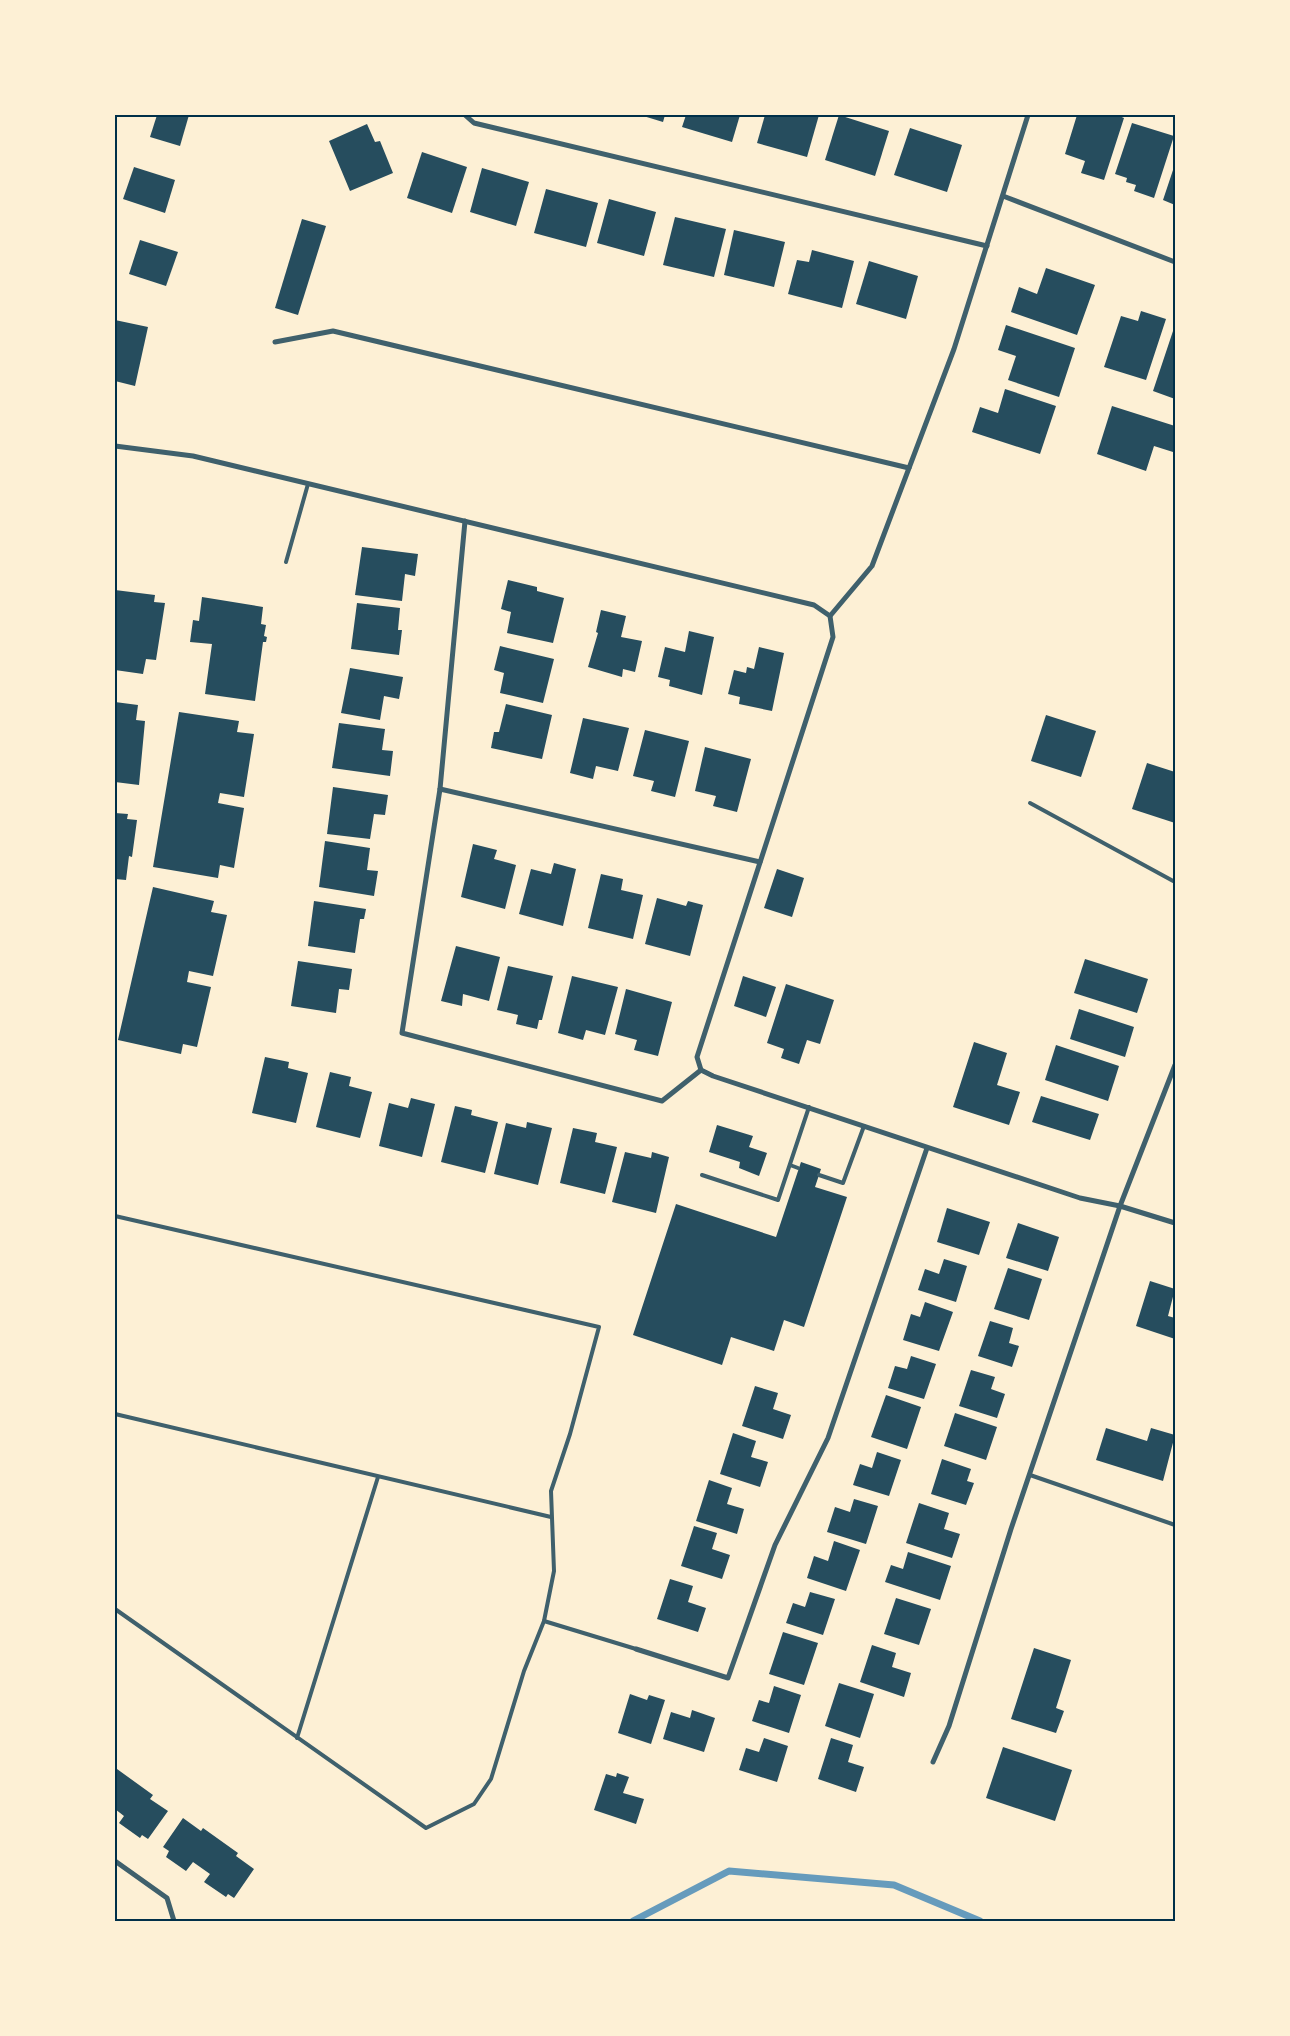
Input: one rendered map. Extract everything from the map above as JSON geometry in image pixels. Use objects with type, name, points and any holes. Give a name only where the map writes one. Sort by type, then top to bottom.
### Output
[{"type":"street","points":[[465,115],[474,122],[987,246]]},
{"type":"street","points":[[830,616],[872,566],[954,349],[1028,115]]},
{"type":"street","points":[[1003,196],[1175,262]]},
{"type":"street","points":[[275,342],[333,331],[909,468]]},
{"type":"street","points":[[115,446],[193,456],[814,605],[830,616],[833,637],[697,1057],[701,1070],[713,1076],[809,1106],[927,1148],[1080,1198],[1120,1206],[1175,1223]]},
{"type":"street","points":[[465,521],[440,789],[402,1033],[662,1101],[701,1070]]},
{"type":"street","points":[[440,789],[760,862]]},
{"type":"street","points":[[933,1762],[949,1726],[1120,1206],[1175,1065]]},
{"type":"street","points":[[636,1649],[728,1678],[775,1545],[828,1438],[927,1148]]},
{"type":"street","points":[[115,1861],[168,1898],[174,1921]]},
{"type":"lane","points":[[115,397],[115,405]]},
{"type":"lane","points":[[286,562],[308,484]]},
{"type":"lane","points":[[1030,803],[1175,882]]},
{"type":"lane","points":[[702,1176],[778,1200],[809,1106]]},
{"type":"lane","points":[[819,1175],[843,1183],[864,1126]]},
{"type":"lane","points":[[790,1165],[798,1168]]},
{"type":"lane","points":[[115,1216],[599,1327],[570,1434],[551,1491],[554,1571],[544,1621],[524,1671],[491,1779],[474,1804],[426,1828],[115,1609]]},
{"type":"lane","points":[[115,1414],[551,1517]]},
{"type":"lane","points":[[1030,1475],[1175,1525]]},
{"type":"lane","points":[[296,1738],[378,1477]]},
{"type":"lane","points":[[544,1621],[636,1649]]},
{"type":"building","points":[[157,115],[189,115],[180,146],[150,137]]},
{"type":"building","points":[[640,115],[665,115],[663,122]]},
{"type":"building","points":[[686,115],[740,115],[732,142],[682,127]]},
{"type":"building","points":[[765,115],[819,115],[807,157],[757,143]]},
{"type":"building","points":[[839,115],[889,131],[875,176],[825,160]]},
{"type":"building","points":[[1077,115],[1117,115],[1124,118],[1104,180],[1081,173],[1085,161],[1065,154]]},
{"type":"building","points":[[1132,123],[1174,136],[1154,198],[1134,191],[1136,185],[1126,182],[1127,178],[1115,174]]},
{"type":"building","points":[[367,124],[375,142],[380,141],[393,173],[350,191],[329,141]]},
{"type":"building","points":[[910,128],[962,145],[947,192],[894,175]]},
{"type":"building","points":[[422,152],[467,167],[452,213],[407,198]]},
{"type":"building","points":[[1175,164],[1175,205],[1163,200]]},
{"type":"building","points":[[134,167],[175,180],[165,213],[123,199]]},
{"type":"building","points":[[482,168],[529,182],[516,226],[470,212]]},
{"type":"building","points":[[546,189],[598,203],[586,247],[534,233]]},
{"type":"building","points":[[609,199],[656,212],[644,256],[597,243]]},
{"type":"building","points":[[675,217],[726,229],[714,277],[663,265]]},
{"type":"building","points":[[302,219],[326,226],[298,315],[275,308]]},
{"type":"building","points":[[734,230],[785,242],[774,287],[724,275]]},
{"type":"building","points":[[140,240],[178,252],[166,286],[129,274]]},
{"type":"building","points":[[812,250],[854,261],[842,308],[788,294],[797,260],[809,262]]},
{"type":"building","points":[[869,261],[918,276],[906,319],[856,304]]},
{"type":"building","points":[[1046,268],[1095,285],[1077,335],[1011,312],[1019,287],[1037,294]]},
{"type":"building","points":[[1141,311],[1166,319],[1146,380],[1104,367],[1121,316],[1138,321]]},
{"type":"building","points":[[115,320],[148,327],[135,386],[115,381]]},
{"type":"building","points":[[1006,325],[1075,348],[1059,397],[1008,380],[1016,356],[998,350]]},
{"type":"building","points":[[1175,325],[1175,399],[1153,391]]},
{"type":"building","points":[[1005,389],[1056,406],[1040,454],[972,432],[980,407],[998,413]]},
{"type":"building","points":[[1112,406],[1175,426],[1173,452],[1154,446],[1146,471],[1097,454]]},
{"type":"building","points":[[362,547],[418,554],[415,576],[405,574],[402,601],[355,595]]},
{"type":"building","points":[[508,580],[537,587],[537,591],[564,598],[553,643],[507,633],[511,612],[501,609]]},
{"type":"building","points":[[115,590],[155,595],[154,602],[165,603],[156,660],[146,659],[143,674],[115,670]]},
{"type":"building","points":[[202,597],[263,607],[261,624],[266,625],[264,636],[267,637],[266,642],[263,642],[255,701],[205,694],[212,644],[190,642],[193,620],[199,621]]},
{"type":"building","points":[[357,603],[400,608],[398,630],[402,630],[399,655],[351,649]]},
{"type":"building","points":[[601,610],[626,616],[621,637],[642,641],[635,672],[623,669],[622,677],[588,667],[598,633],[596,632]]},
{"type":"building","points":[[689,631],[714,637],[702,695],[669,686],[670,680],[658,677],[665,647],[685,652]]},
{"type":"building","points":[[500,646],[554,659],[543,703],[500,693],[504,673],[494,670]]},
{"type":"building","points":[[759,647],[784,653],[772,711],[739,704],[740,697],[728,694],[734,670],[746,673],[747,667],[754,669]]},
{"type":"building","points":[[350,668],[403,677],[399,699],[384,696],[380,720],[341,713]]},
{"type":"building","points":[[115,702],[138,705],[136,720],[145,721],[139,785],[115,782]]},
{"type":"building","points":[[506,704],[552,715],[542,759],[491,748],[494,732],[499,732]]},
{"type":"building","points":[[179,712],[239,721],[237,732],[254,734],[244,797],[220,793],[218,803],[244,808],[234,868],[220,865],[218,878],[153,867]]},
{"type":"building","points":[[1046,715],[1096,731],[1081,777],[1031,761]]},
{"type":"building","points":[[583,718],[629,728],[618,771],[596,766],[593,779],[570,773]]},
{"type":"building","points":[[339,723],[385,729],[382,750],[393,751],[390,776],[332,768]]},
{"type":"building","points":[[645,730],[689,741],[675,797],[651,791],[654,781],[633,776]]},
{"type":"building","points":[[705,747],[751,759],[737,812],[713,806],[716,796],[695,791]]},
{"type":"building","points":[[1147,763],[1175,772],[1175,823],[1132,809]]},
{"type":"building","points":[[333,787],[388,795],[385,815],[374,814],[370,839],[327,834]]},
{"type":"building","points":[[115,813],[128,814],[127,819],[137,820],[132,857],[129,856],[126,880],[115,879]]},
{"type":"building","points":[[325,841],[370,848],[367,870],[378,871],[374,896],[319,887]]},
{"type":"building","points":[[473,844],[497,850],[494,859],[516,865],[505,909],[461,897]]},
{"type":"building","points":[[554,863],[576,869],[563,926],[519,914],[531,869],[551,874]]},
{"type":"building","points":[[777,869],[804,878],[792,917],[764,908]]},
{"type":"building","points":[[601,874],[623,879],[621,890],[643,895],[633,939],[588,928]]},
{"type":"building","points":[[153,887],[214,901],[211,912],[227,915],[213,976],[189,971],[187,982],[211,987],[197,1047],[183,1044],[181,1054],[118,1040]]},
{"type":"building","points":[[657,898],[686,906],[688,901],[703,905],[690,956],[645,944]]},
{"type":"building","points":[[314,901],[366,909],[364,919],[360,919],[355,953],[308,946]]},
{"type":"building","points":[[456,946],[500,957],[489,1001],[463,994],[462,1006],[441,1001]]},
{"type":"building","points":[[1085,959],[1148,979],[1137,1013],[1074,993]]},
{"type":"building","points":[[298,961],[352,969],[349,990],[339,989],[336,1013],[291,1006]]},
{"type":"building","points":[[508,966],[553,976],[542,1020],[539,1020],[537,1029],[516,1024],[518,1015],[497,1010]]},
{"type":"building","points":[[572,976],[618,987],[605,1035],[586,1030],[583,1040],[558,1033]]},
{"type":"building","points":[[743,976],[776,987],[766,1017],[734,1006]]},
{"type":"building","points":[[786,984],[834,1000],[820,1044],[807,1040],[799,1064],[781,1058],[784,1049],[767,1043]]},
{"type":"building","points":[[626,989],[672,1002],[658,1056],[634,1050],[637,1040],[615,1034]]},
{"type":"building","points":[[1079,1009],[1134,1027],[1125,1057],[1070,1039]]},
{"type":"building","points":[[974,1042],[1007,1053],[997,1085],[1020,1092],[1009,1125],[953,1107]]},
{"type":"building","points":[[1056,1045],[1119,1066],[1108,1101],[1045,1080]]},
{"type":"building","points":[[265,1057],[289,1062],[288,1068],[308,1073],[296,1123],[252,1113]]},
{"type":"building","points":[[330,1072],[351,1077],[349,1086],[372,1092],[360,1138],[316,1127]]},
{"type":"building","points":[[1041,1096],[1099,1114],[1090,1140],[1032,1122]]},
{"type":"building","points":[[411,1098],[435,1104],[422,1157],[379,1146],[389,1103],[408,1108]]},
{"type":"building","points":[[455,1106],[472,1110],[471,1115],[498,1122],[485,1173],[441,1162]]},
{"type":"building","points":[[527,1122],[552,1128],[538,1185],[494,1174],[506,1123],[526,1128]]},
{"type":"building","points":[[717,1125],[753,1136],[749,1147],[767,1153],[759,1176],[739,1168],[740,1162],[709,1152]]},
{"type":"building","points":[[573,1128],[597,1133],[595,1142],[617,1147],[605,1194],[560,1183]]},
{"type":"building","points":[[625,1152],[651,1158],[652,1152],[669,1157],[656,1213],[612,1202]]},
{"type":"building","points":[[801,1162],[821,1169],[815,1187],[847,1197],[804,1327],[784,1320],[774,1351],[731,1337],[722,1365],[633,1335],[676,1204],[776,1237]]},
{"type":"building","points":[[947,1208],[990,1222],[979,1255],[937,1242]]},
{"type":"building","points":[[1018,1223],[1059,1237],[1048,1271],[1006,1258]]},
{"type":"building","points":[[944,1259],[967,1266],[956,1302],[918,1290],[925,1269],[939,1274]]},
{"type":"building","points":[[1008,1268],[1042,1279],[1029,1320],[994,1309]]},
{"type":"building","points":[[1150,1281],[1175,1289],[1168,1316],[1175,1318],[1175,1339],[1136,1326]]},
{"type":"building","points":[[925,1302],[953,1312],[939,1351],[903,1340],[911,1314],[920,1317]]},
{"type":"building","points":[[990,1321],[1013,1328],[1009,1343],[1019,1346],[1012,1367],[978,1356]]},
{"type":"building","points":[[911,1356],[936,1364],[924,1399],[888,1388],[895,1366],[907,1369]]},
{"type":"building","points":[[971,1370],[995,1377],[991,1389],[1005,1394],[997,1418],[959,1406]]},
{"type":"building","points":[[755,1386],[778,1393],[773,1409],[791,1415],[783,1439],[742,1426]]},
{"type":"building","points":[[886,1395],[921,1407],[907,1449],[871,1437]]},
{"type":"building","points":[[955,1413],[997,1427],[986,1460],[944,1446]]},
{"type":"building","points":[[1106,1428],[1147,1441],[1151,1428],[1175,1435],[1163,1481],[1096,1460]]},
{"type":"building","points":[[733,1433],[756,1441],[751,1457],[768,1462],[760,1487],[720,1474]]},
{"type":"building","points":[[877,1452],[901,1460],[889,1496],[853,1485],[860,1464],[872,1468]]},
{"type":"building","points":[[942,1459],[971,1469],[967,1481],[974,1483],[966,1505],[931,1494]]},
{"type":"building","points":[[709,1480],[732,1488],[727,1504],[744,1509],[737,1534],[696,1521]]},
{"type":"building","points":[[854,1499],[878,1506],[866,1544],[827,1532],[835,1507],[850,1512]]},
{"type":"building","points":[[919,1503],[949,1513],[944,1529],[960,1534],[952,1558],[906,1543]]},
{"type":"building","points":[[694,1526],[717,1533],[712,1549],[730,1555],[722,1579],[681,1566]]},
{"type":"building","points":[[834,1541],[860,1550],[846,1591],[807,1578],[814,1556],[828,1561]]},
{"type":"building","points":[[908,1552],[951,1566],[940,1600],[885,1582],[891,1565],[903,1569]]},
{"type":"building","points":[[670,1579],[693,1586],[688,1602],[706,1608],[698,1632],[657,1619]]},
{"type":"building","points":[[810,1592],[835,1599],[823,1635],[786,1623],[793,1603],[805,1607]]},
{"type":"building","points":[[896,1598],[931,1609],[919,1645],[884,1634]]},
{"type":"building","points":[[783,1632],[818,1643],[804,1685],[769,1674]]},
{"type":"building","points":[[872,1645],[896,1653],[892,1667],[911,1673],[904,1697],[860,1682]]},
{"type":"building","points":[[1034,1648],[1071,1660],[1056,1708],[1064,1711],[1056,1733],[1011,1719]]},
{"type":"building","points":[[839,1683],[874,1694],[860,1738],[825,1726]]},
{"type":"building","points":[[774,1686],[801,1695],[789,1733],[752,1721],[759,1700],[769,1703]]},
{"type":"building","points":[[630,1694],[647,1700],[649,1695],[665,1700],[651,1744],[618,1733]]},
{"type":"building","points":[[692,1710],[715,1718],[704,1752],[663,1739],[671,1712],[690,1718]]},
{"type":"building","points":[[764,1738],[788,1746],[777,1782],[739,1770],[746,1748],[759,1752]]},
{"type":"building","points":[[831,1738],[853,1745],[848,1762],[864,1767],[856,1792],[818,1779]]},
{"type":"building","points":[[1003,1747],[1072,1770],[1055,1821],[986,1798]]},
{"type":"building","points":[[117,1769],[153,1795],[150,1799],[168,1811],[148,1839],[142,1835],[140,1838],[119,1823],[124,1816],[115,1809],[115,1772]]},
{"type":"building","points":[[617,1773],[629,1777],[623,1793],[644,1799],[636,1824],[594,1810],[606,1774],[616,1777]]},
{"type":"building","points":[[183,1818],[201,1831],[203,1828],[238,1853],[236,1856],[254,1869],[234,1898],[228,1894],[226,1897],[204,1882],[210,1874],[193,1862],[186,1871],[166,1857],[169,1851],[163,1847]]},
{"type":"waterway","points":[[633,1921],[729,1871],[894,1885],[980,1921]]}]
